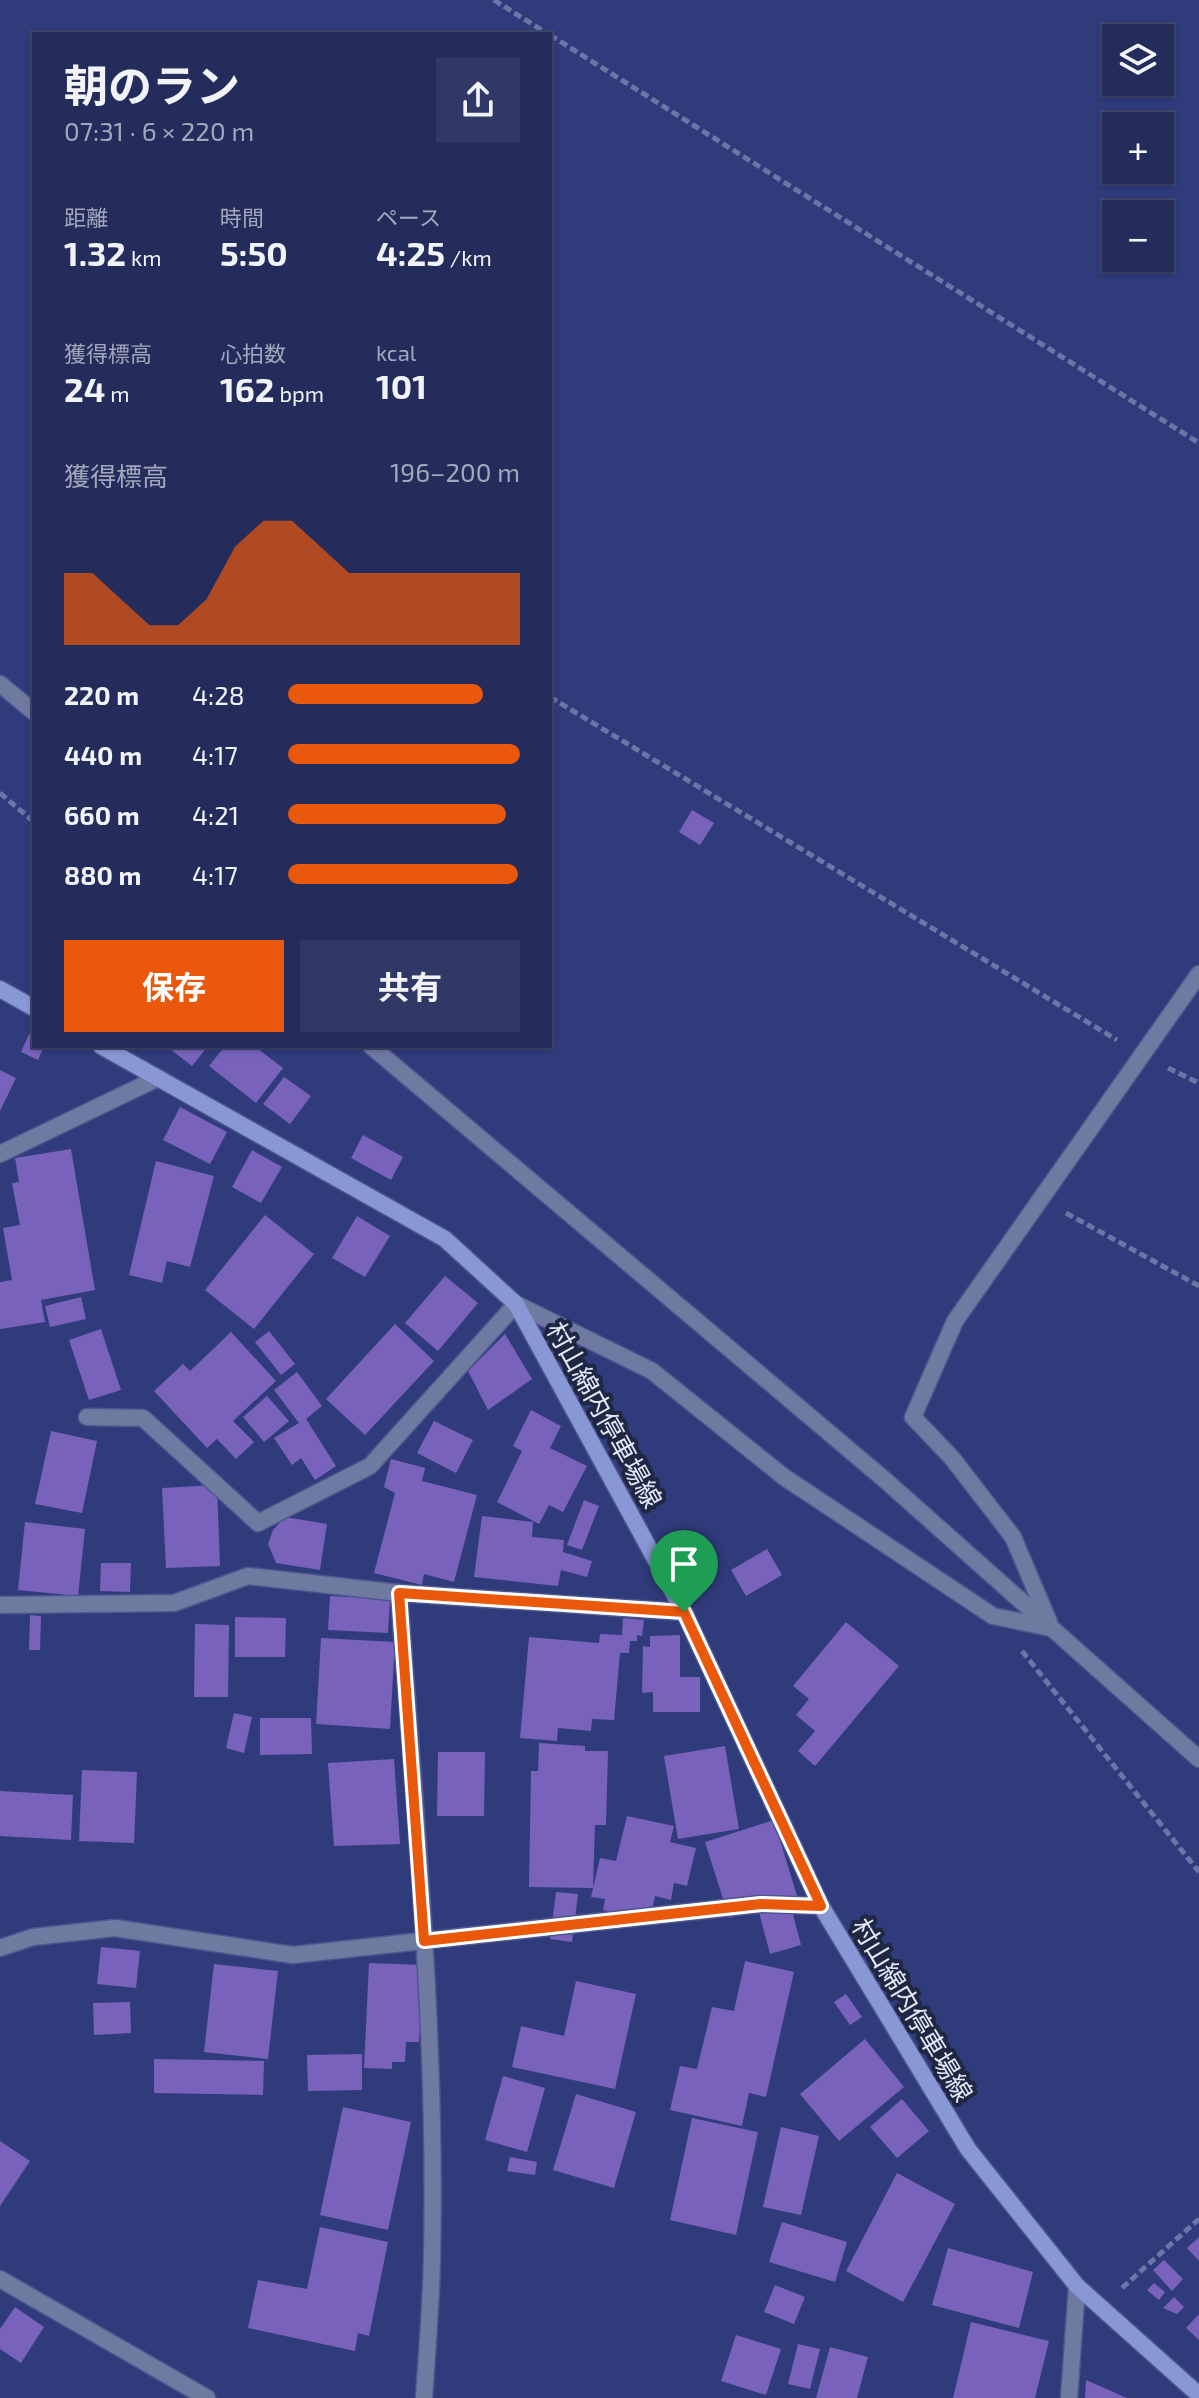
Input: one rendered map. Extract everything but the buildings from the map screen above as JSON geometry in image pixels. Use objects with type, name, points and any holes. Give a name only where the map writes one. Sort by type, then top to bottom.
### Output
[{"type":"main road","points":[[0,989],[32,1007]]},
{"type":"main road","name":"村山綿内停車場線","points":[[105,1048],[445,1239],[516,1304],[684,1612],[821,1906],[968,2149],[1077,2286],[1199,2395]]},
{"type":"street","points":[[0,684],[32,710]]},
{"type":"street","points":[[1051,1628],[1013,1537],[952,1458],[913,1417],[955,1321],[1199,974]]},
{"type":"street","points":[[373,1048],[885,1480],[1199,1759]]},
{"type":"street","points":[[0,1154],[158,1078]]},
{"type":"street","points":[[87,1417],[143,1418],[258,1523],[370,1466],[516,1304],[652,1371],[784,1477],[993,1616],[1051,1628]]},
{"type":"street","points":[[0,1605],[174,1603],[248,1576],[399,1593],[684,1612]]},
{"type":"street","points":[[399,1593],[424,1941],[430,2074],[432,2259],[424,2398]]},
{"type":"street","points":[[0,1948],[33,1937],[115,1928],[293,1955],[761,1904],[821,1906]]},
{"type":"street","points":[[0,2279],[207,2398]]},
{"type":"street","points":[[1069,2398],[1077,2286]]},
{"type":"path","points":[[494,0],[546,32]]},
{"type":"path","points":[[552,36],[1199,443]]},
{"type":"path","points":[[552,698],[1142,1055]]},
{"type":"path","points":[[0,793],[32,820]]},
{"type":"path","points":[[1041,1200],[1199,1286]]},
{"type":"path","points":[[993,1616],[1199,1872]]},
{"type":"path","points":[[1101,2307],[1199,2219]]},
{"type":"route","points":[[399,1593],[684,1612],[821,1906],[761,1904],[424,1941],[399,1593]]}]
